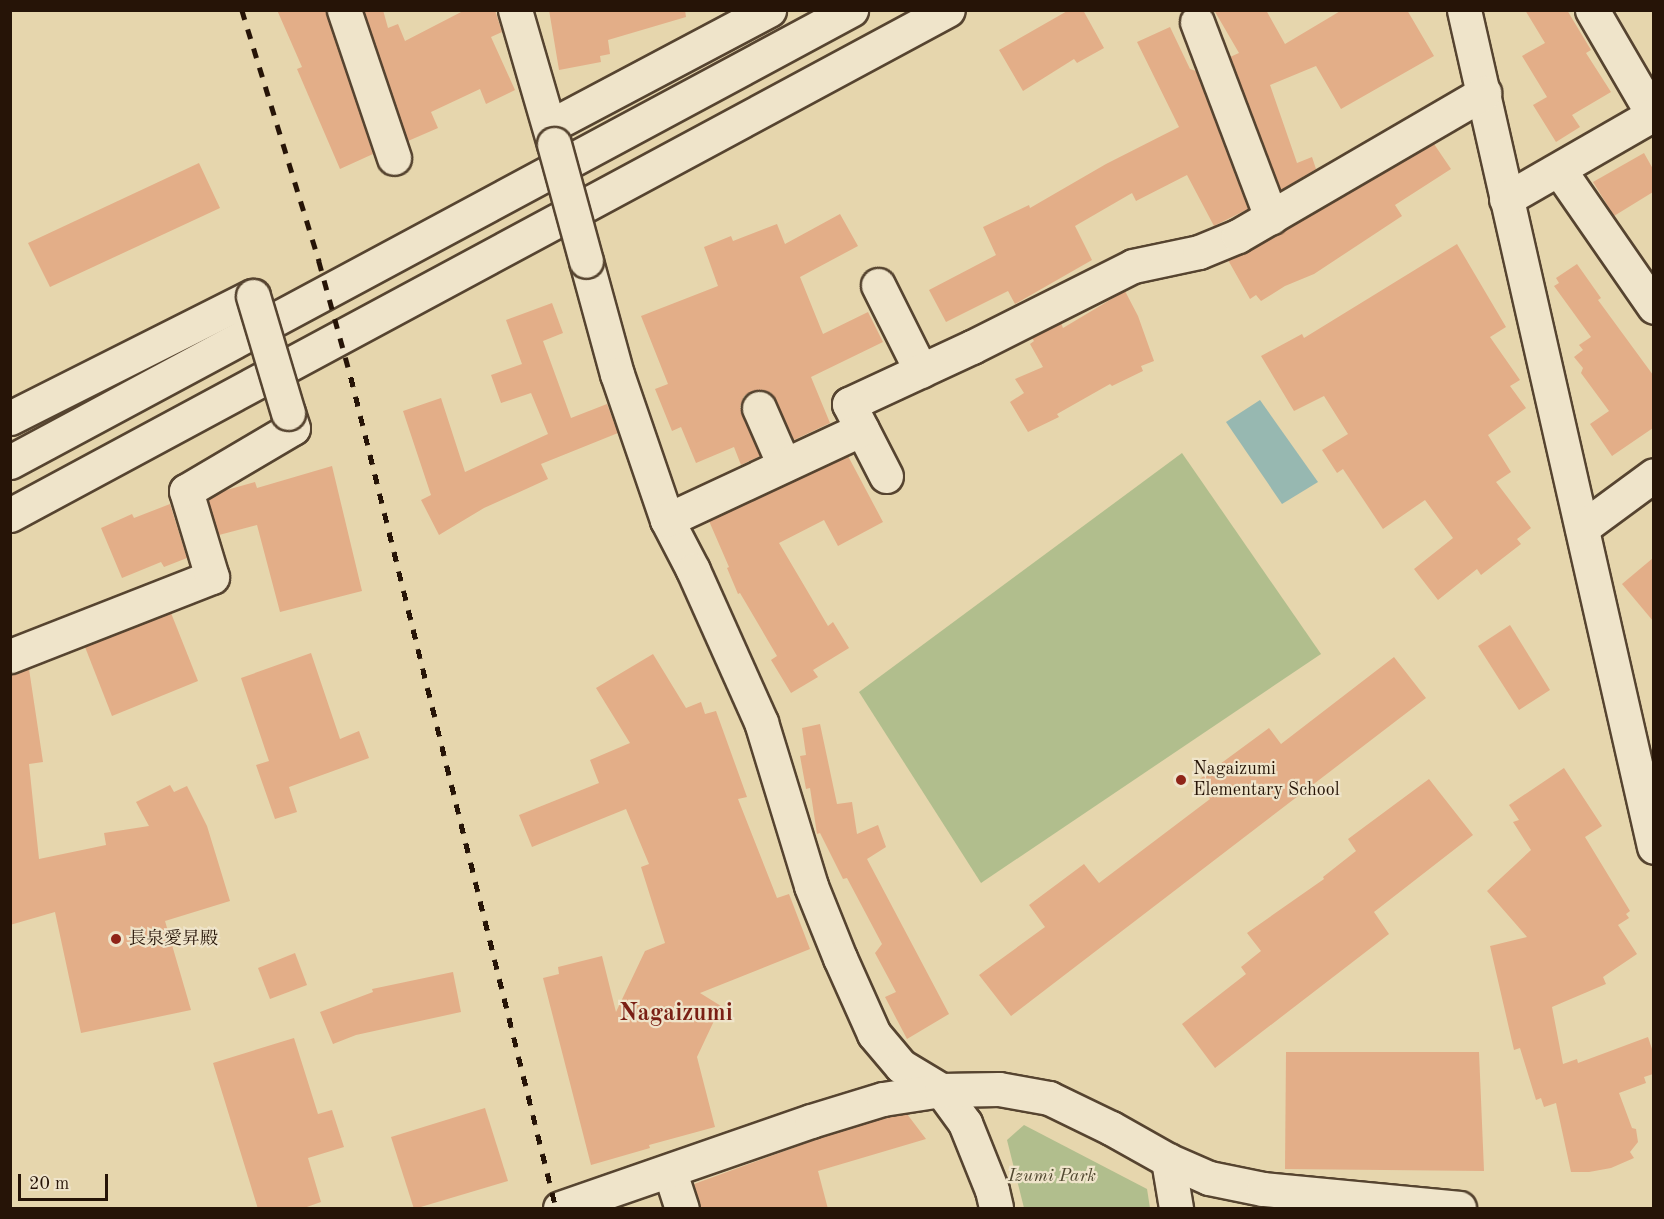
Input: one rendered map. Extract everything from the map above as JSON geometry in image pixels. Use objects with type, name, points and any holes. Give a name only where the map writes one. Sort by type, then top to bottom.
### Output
[{"type":"street","points":[[344,10],[394,158]]},
{"type":"street","points":[[515,10],[552,135],[617,374],[667,520],[693,570],[761,722],[811,886],[874,1034],[901,1066],[941,1090],[965,1123],[992,1190],[996,1209]]},
{"type":"street","points":[[552,135],[769,10]]},
{"type":"street","points":[[10,462],[851,10]]},
{"type":"street","points":[[10,515],[948,10]]},
{"type":"street","points":[[1464,10],[1653,847]]},
{"type":"street","points":[[1506,199],[1560,171],[1653,115],[1592,10]]},
{"type":"street","points":[[1197,22],[1271,217]]},
{"type":"street","points":[[886,476],[849,404],[921,372],[1133,266],[1199,252],[1238,236],[1484,93]]},
{"type":"street","points":[[1560,171],[1653,307]]},
{"type":"street","points":[[878,285],[921,372]]},
{"type":"street","points":[[10,418],[253,296],[292,428],[186,491],[212,576],[10,657]]},
{"type":"street","points":[[759,408],[784,465]]},
{"type":"street","points":[[667,520],[862,429]]},
{"type":"street","points":[[1582,528],[1653,475]]},
{"type":"street","points":[[560,1209],[811,1121],[884,1099],[941,1090],[999,1089],[1049,1098],[1111,1128],[1168,1160],[1209,1178],[1263,1189],[1459,1209]]},
{"type":"street","points":[[1168,1160],[1176,1209]]},
{"type":"street","points":[[670,1172],[681,1209]]},
{"type":"green space","points":[[1182,453],[1321,654],[981,883],[859,692]]},
{"type":"green space","name":"Izumi Park","points":[[1024,1125],[1147,1189],[1150,1208],[1024,1208],[1007,1140]]},
{"type":"water","points":[[1260,400],[1318,482],[1282,504],[1226,422]]},
{"type":"building","points":[[277,10],[326,10],[373,154],[340,169],[297,69],[302,67]]},
{"type":"building","points":[[364,10],[383,10],[388,28],[398,24],[405,41],[465,10],[495,10],[502,32],[491,37],[515,90],[486,104],[480,89],[431,112],[438,128],[408,141]]},
{"type":"building","points":[[549,10],[685,10],[686,17],[608,40],[610,54],[600,56],[601,62],[559,70]]},
{"type":"building","points":[[1069,10],[1083,10],[1104,48],[1077,63],[1074,59],[1023,91],[999,50]]},
{"type":"building","points":[[1214,10],[1266,10],[1285,44],[1342,10],[1407,10],[1434,56],[1341,109],[1316,66],[1270,85],[1297,163],[1312,157],[1316,169],[1281,190],[1230,57],[1239,53]]},
{"type":"building","points":[[1525,10],[1567,10],[1591,50],[1586,53],[1611,92],[1572,115],[1580,127],[1556,142],[1533,105],[1547,97],[1522,56],[1545,43]]},
{"type":"building","points":[[1170,27],[1190,69],[1196,71],[1248,209],[1214,226],[1187,175],[1136,201],[1132,193],[1075,226],[1092,260],[1015,304],[1008,291],[946,322],[929,290],[996,255],[983,227],[1029,205],[1030,208],[1106,164],[1179,127],[1137,42]]},
{"type":"building","points":[[1434,144],[1451,169],[1395,205],[1402,216],[1314,274],[1285,286],[1261,301],[1256,295],[1250,299],[1228,260],[1247,252]]},
{"type":"building","points":[[1644,153],[1653,169],[1653,192],[1614,216],[1593,182]]},
{"type":"building","points":[[199,163],[220,208],[50,287],[28,243]]},
{"type":"building","points":[[840,214],[858,246],[800,277],[823,334],[868,312],[883,342],[811,377],[830,423],[794,440],[771,393],[762,390],[752,391],[744,396],[740,407],[760,456],[741,465],[734,447],[696,463],[681,427],[672,431],[655,389],[668,384],[641,316],[718,286],[704,247],[731,236],[733,241],[777,224],[785,244]]},
{"type":"building","points":[[1457,244],[1506,327],[1490,337],[1520,380],[1510,386],[1526,408],[1488,435],[1511,472],[1496,482],[1531,528],[1517,539],[1521,544],[1481,575],[1477,569],[1438,600],[1414,569],[1453,538],[1425,500],[1383,529],[1343,469],[1337,473],[1322,450],[1348,434],[1324,396],[1294,411],[1261,356],[1302,334],[1304,338]]},
{"type":"building","points":[[1577,264],[1601,298],[1598,300],[1653,375],[1653,428],[1612,456],[1590,424],[1609,411],[1581,373],[1583,368],[1574,357],[1583,350],[1579,345],[1591,337],[1554,286],[1559,283],[1556,278]]},
{"type":"building","points":[[1125,291],[1138,316],[1154,361],[1141,366],[1143,371],[1112,386],[1110,384],[1057,414],[1059,417],[1028,432],[1010,402],[1024,393],[1015,379],[1043,367],[1030,344],[1034,341],[1032,338],[1061,323],[1063,328]]},
{"type":"building","points":[[552,303],[563,333],[543,341],[571,418],[607,404],[618,433],[541,464],[548,479],[484,508],[439,535],[421,500],[431,495],[403,411],[441,398],[465,472],[548,434],[531,393],[501,403],[491,375],[522,364],[506,320]]},
{"type":"building","points":[[848,456],[883,522],[838,546],[824,520],[779,543],[828,626],[833,622],[849,648],[813,670],[818,677],[791,693],[771,660],[777,656],[740,593],[738,594],[709,521]]},
{"type":"building","points":[[332,466],[362,591],[280,612],[257,525],[219,535],[208,500],[223,491],[255,482],[257,488]]},
{"type":"building","points":[[170,504],[187,558],[164,567],[161,562],[122,578],[101,528],[132,514],[134,518]]},
{"type":"building","points":[[1653,558],[1653,621],[1622,584]]},
{"type":"building","points":[[171,613],[198,681],[112,716],[85,647]]},
{"type":"building","points":[[1510,625],[1550,690],[1519,710],[1478,646]]},
{"type":"building","points":[[311,653],[340,739],[359,731],[369,758],[289,787],[297,812],[275,819],[256,765],[269,761],[241,678]]},
{"type":"building","points":[[653,654],[686,708],[701,702],[705,714],[716,711],[747,797],[738,799],[777,898],[789,894],[810,949],[700,993],[721,1006],[697,1057],[715,1127],[649,1145],[650,1148],[591,1165],[543,978],[559,974],[558,967],[602,956],[616,1012],[645,951],[665,943],[641,867],[649,864],[626,809],[532,847],[519,815],[599,783],[590,760],[630,743],[596,688]]},
{"type":"building","points":[[1394,657],[1426,698],[1011,1016],[979,975],[1045,927],[1029,905],[1084,864],[1099,883],[1210,799],[1197,781],[1269,728],[1281,744]]},
{"type":"building","points":[[29,669],[43,762],[29,764],[39,859],[106,845],[104,833],[149,826],[136,802],[170,785],[174,792],[187,786],[207,826],[230,901],[165,921],[191,1010],[81,1033],[55,912],[10,925],[10,674]]},
{"type":"building","points":[[820,724],[837,804],[852,802],[857,834],[878,825],[886,847],[867,859],[949,1014],[907,1039],[885,997],[896,992],[875,953],[882,944],[847,878],[843,879],[820,833],[817,834],[810,788],[806,789],[800,756],[806,755],[802,728]]},
{"type":"building","points":[[1564,768],[1602,826],[1585,837],[1630,911],[1626,914],[1629,918],[1618,925],[1637,954],[1603,977],[1606,984],[1552,1007],[1563,1064],[1577,1059],[1578,1063],[1648,1037],[1653,1052],[1653,1074],[1644,1077],[1646,1083],[1619,1093],[1632,1128],[1636,1129],[1638,1142],[1630,1152],[1634,1158],[1611,1168],[1589,1172],[1571,1172],[1556,1103],[1544,1107],[1541,1098],[1536,1100],[1520,1048],[1514,1050],[1490,946],[1527,937],[1487,891],[1531,850],[1513,822],[1519,820],[1509,805]]},
{"type":"building","points":[[1429,779],[1473,835],[1374,912],[1389,934],[1215,1068],[1182,1024],[1246,974],[1241,967],[1261,951],[1247,933],[1324,879],[1323,877],[1356,851],[1348,839]]},
{"type":"building","points":[[295,953],[307,985],[270,999],[258,968]]},
{"type":"building","points":[[453,972],[461,1012],[356,1035],[333,1044],[320,1012],[373,992],[372,989]]},
{"type":"building","points":[[294,1038],[318,1114],[332,1110],[344,1147],[308,1158],[321,1202],[301,1209],[258,1209],[213,1063]]},
{"type":"building","points":[[1286,1052],[1479,1052],[1484,1171],[1285,1169]]},
{"type":"building","points":[[485,1108],[508,1181],[414,1209],[391,1137]]},
{"type":"building","points":[[907,1114],[926,1139],[818,1171],[828,1209],[700,1209],[694,1184],[831,1134],[887,1117]]},
{"type":"railway","points":[[242,10],[319,261],[351,377],[556,1208]]},
{"type":"place","name":"Nagaizumi Elementary School","points":[[1181,780]]},
{"type":"place","name":"長泉愛昇殿","points":[[116,939]]},
{"type":"district","name":"Nagaizumi","points":[[676,1015]]}]
